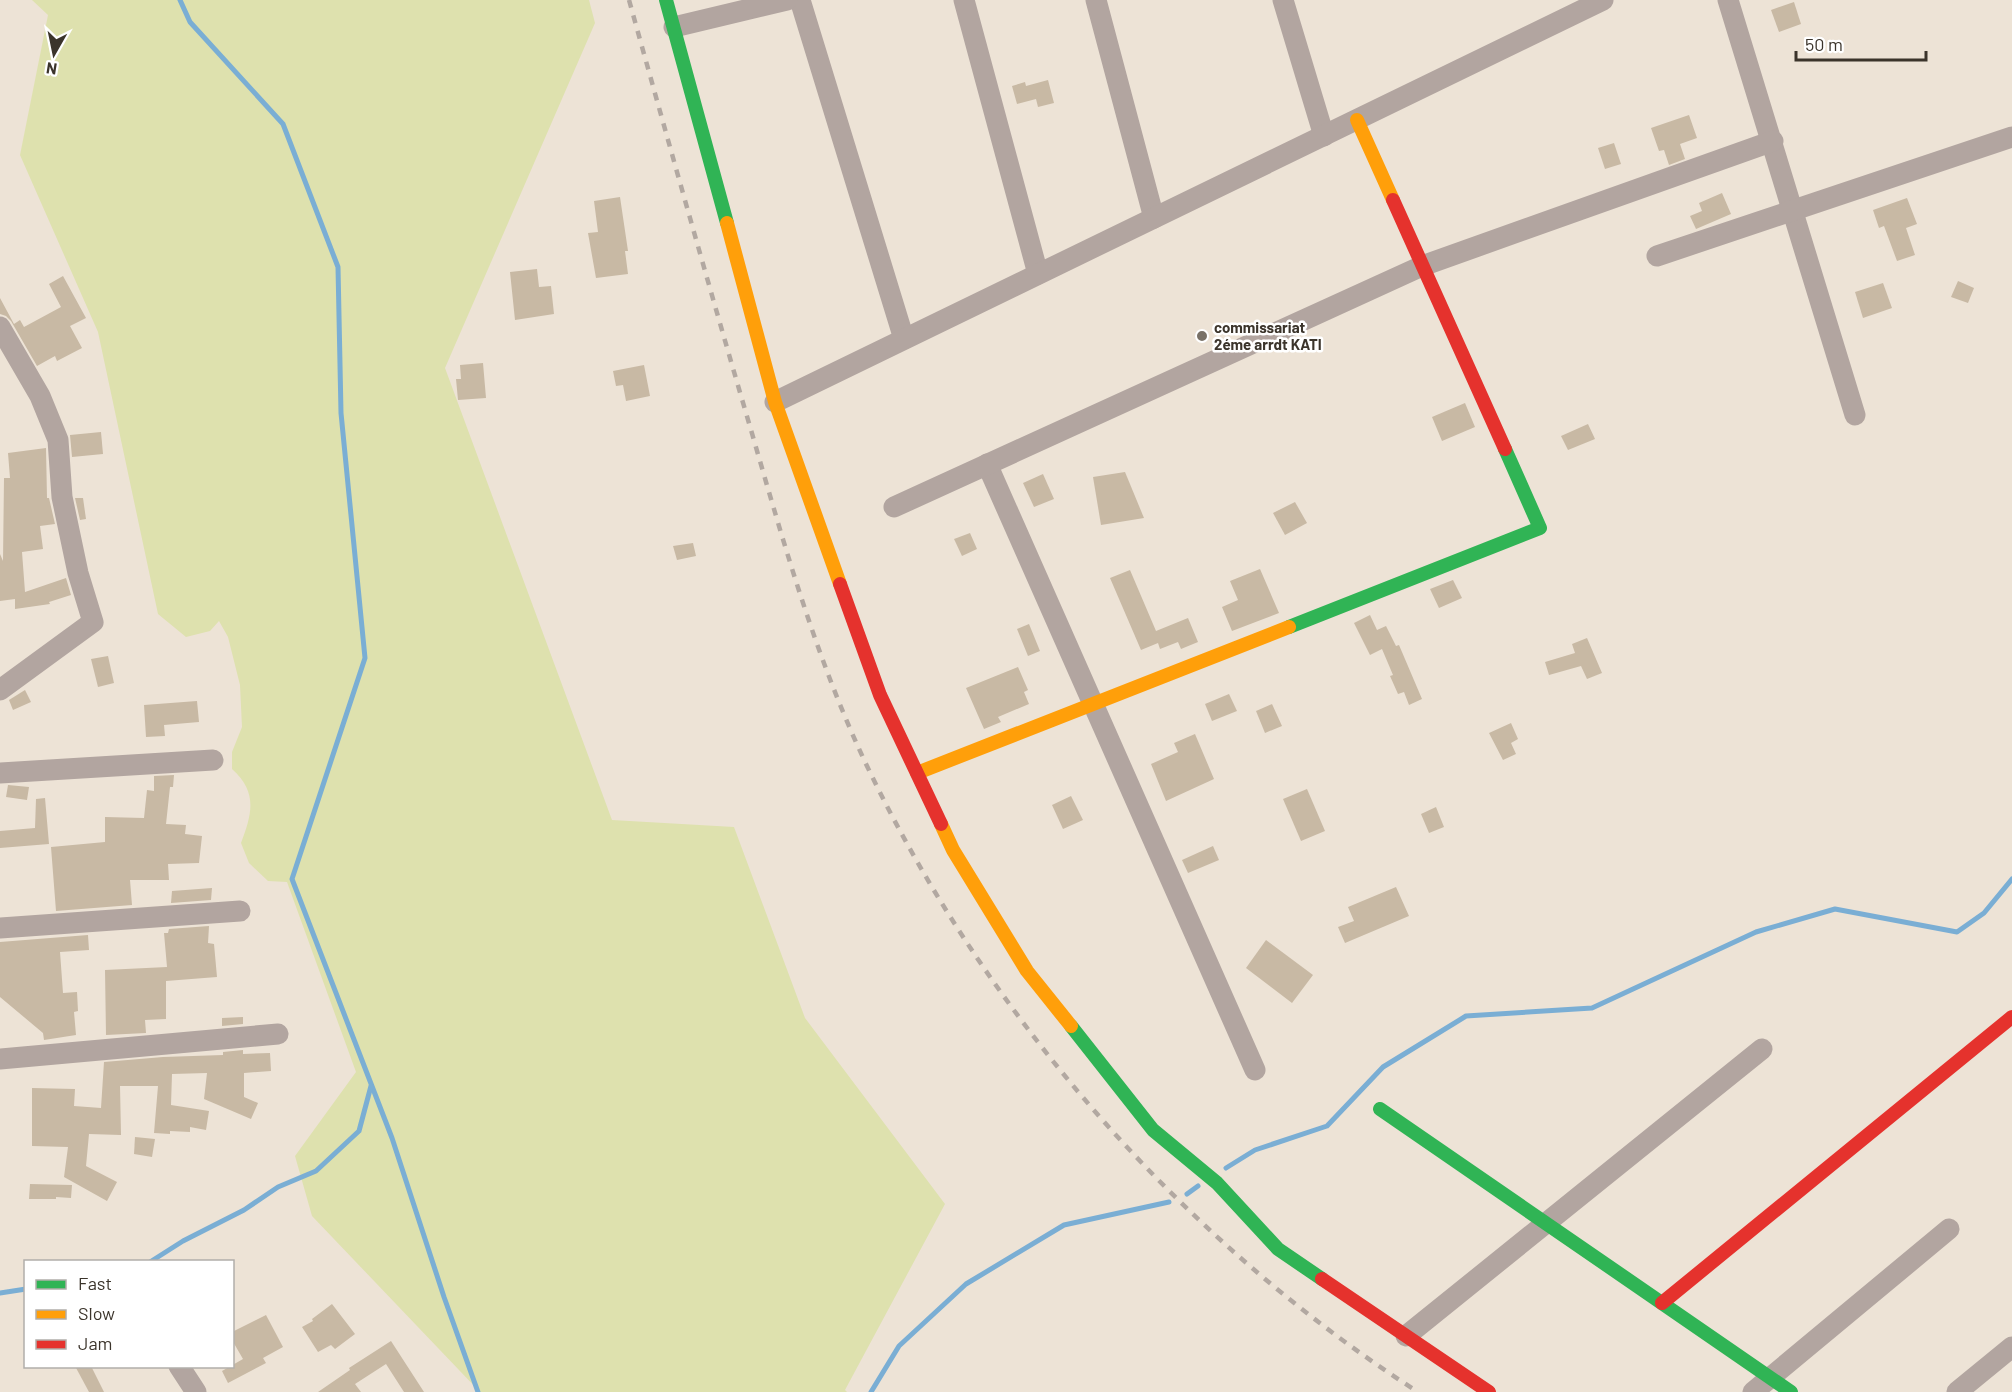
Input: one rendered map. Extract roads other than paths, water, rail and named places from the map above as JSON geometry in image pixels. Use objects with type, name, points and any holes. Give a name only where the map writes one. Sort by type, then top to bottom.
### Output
[{"type":"street","points":[[666,0],[775,402],[879,694],[953,850],[1027,971],[1153,1130],[1217,1183],[1278,1249],[1490,1392]]},
{"type":"street","points":[[674,27],[787,0]]},
{"type":"street","points":[[800,0],[904,339]]},
{"type":"street","points":[[964,0],[1038,274]]},
{"type":"street","points":[[1096,0],[1154,218]]},
{"type":"street","points":[[1283,0],[1324,136]]},
{"type":"street","points":[[775,402],[1603,0]]},
{"type":"street","points":[[1728,0],[1855,415]]},
{"type":"street","points":[[917,773],[1540,528],[1357,120]]},
{"type":"street","points":[[1657,256],[2012,137]]},
{"type":"street","points":[[894,507],[1422,266],[1773,141]]},
{"type":"street","points":[[0,327],[40,396],[58,440],[62,497],[78,573],[93,622],[0,690]]},
{"type":"street","points":[[987,464],[1255,1070]]},
{"type":"street","points":[[0,773],[213,760]]},
{"type":"street","points":[[0,928],[240,911]]},
{"type":"street","points":[[1662,1304],[2012,1017]]},
{"type":"street","points":[[0,1059],[278,1034]]},
{"type":"street","points":[[1406,1336],[1762,1049]]},
{"type":"street","points":[[1380,1109],[1791,1392]]},
{"type":"street","points":[[1753,1392],[1949,1229]]},
{"type":"street","points":[[1957,1392],[2012,1347]]},
{"type":"street","points":[[180,1368],[196,1392]]},
{"type":"waterway","points":[[180,0],[190,22],[283,124],[338,267],[341,413],[365,658],[292,879],[392,1138],[478,1392]]},
{"type":"waterway","points":[[1226,1168],[1255,1150],[1327,1126],[1383,1067],[1466,1016],[1592,1008],[1756,932],[1835,909],[1957,932],[1984,913],[2012,879]]},
{"type":"waterway","points":[[153,1260],[183,1241],[244,1210],[278,1187],[316,1171],[359,1131],[371,1086]]},
{"type":"waterway","points":[[1187,1194],[1198,1186]]},
{"type":"waterway","points":[[871,1392],[899,1346],[966,1284],[1064,1225],[1169,1202]]},
{"type":"waterway","points":[[0,1293],[24,1289]]},
{"type":"railway","points":[[629,0],[720,323],[802,601],[849,726],[867,766],[916,859],[971,949],[1032,1035],[1100,1117],[1172,1194],[1250,1266],[1332,1332],[1418,1392]]},
{"type":"place","name":"commissariat 2éme arrdt KATI","points":[[1202,336]]}]
